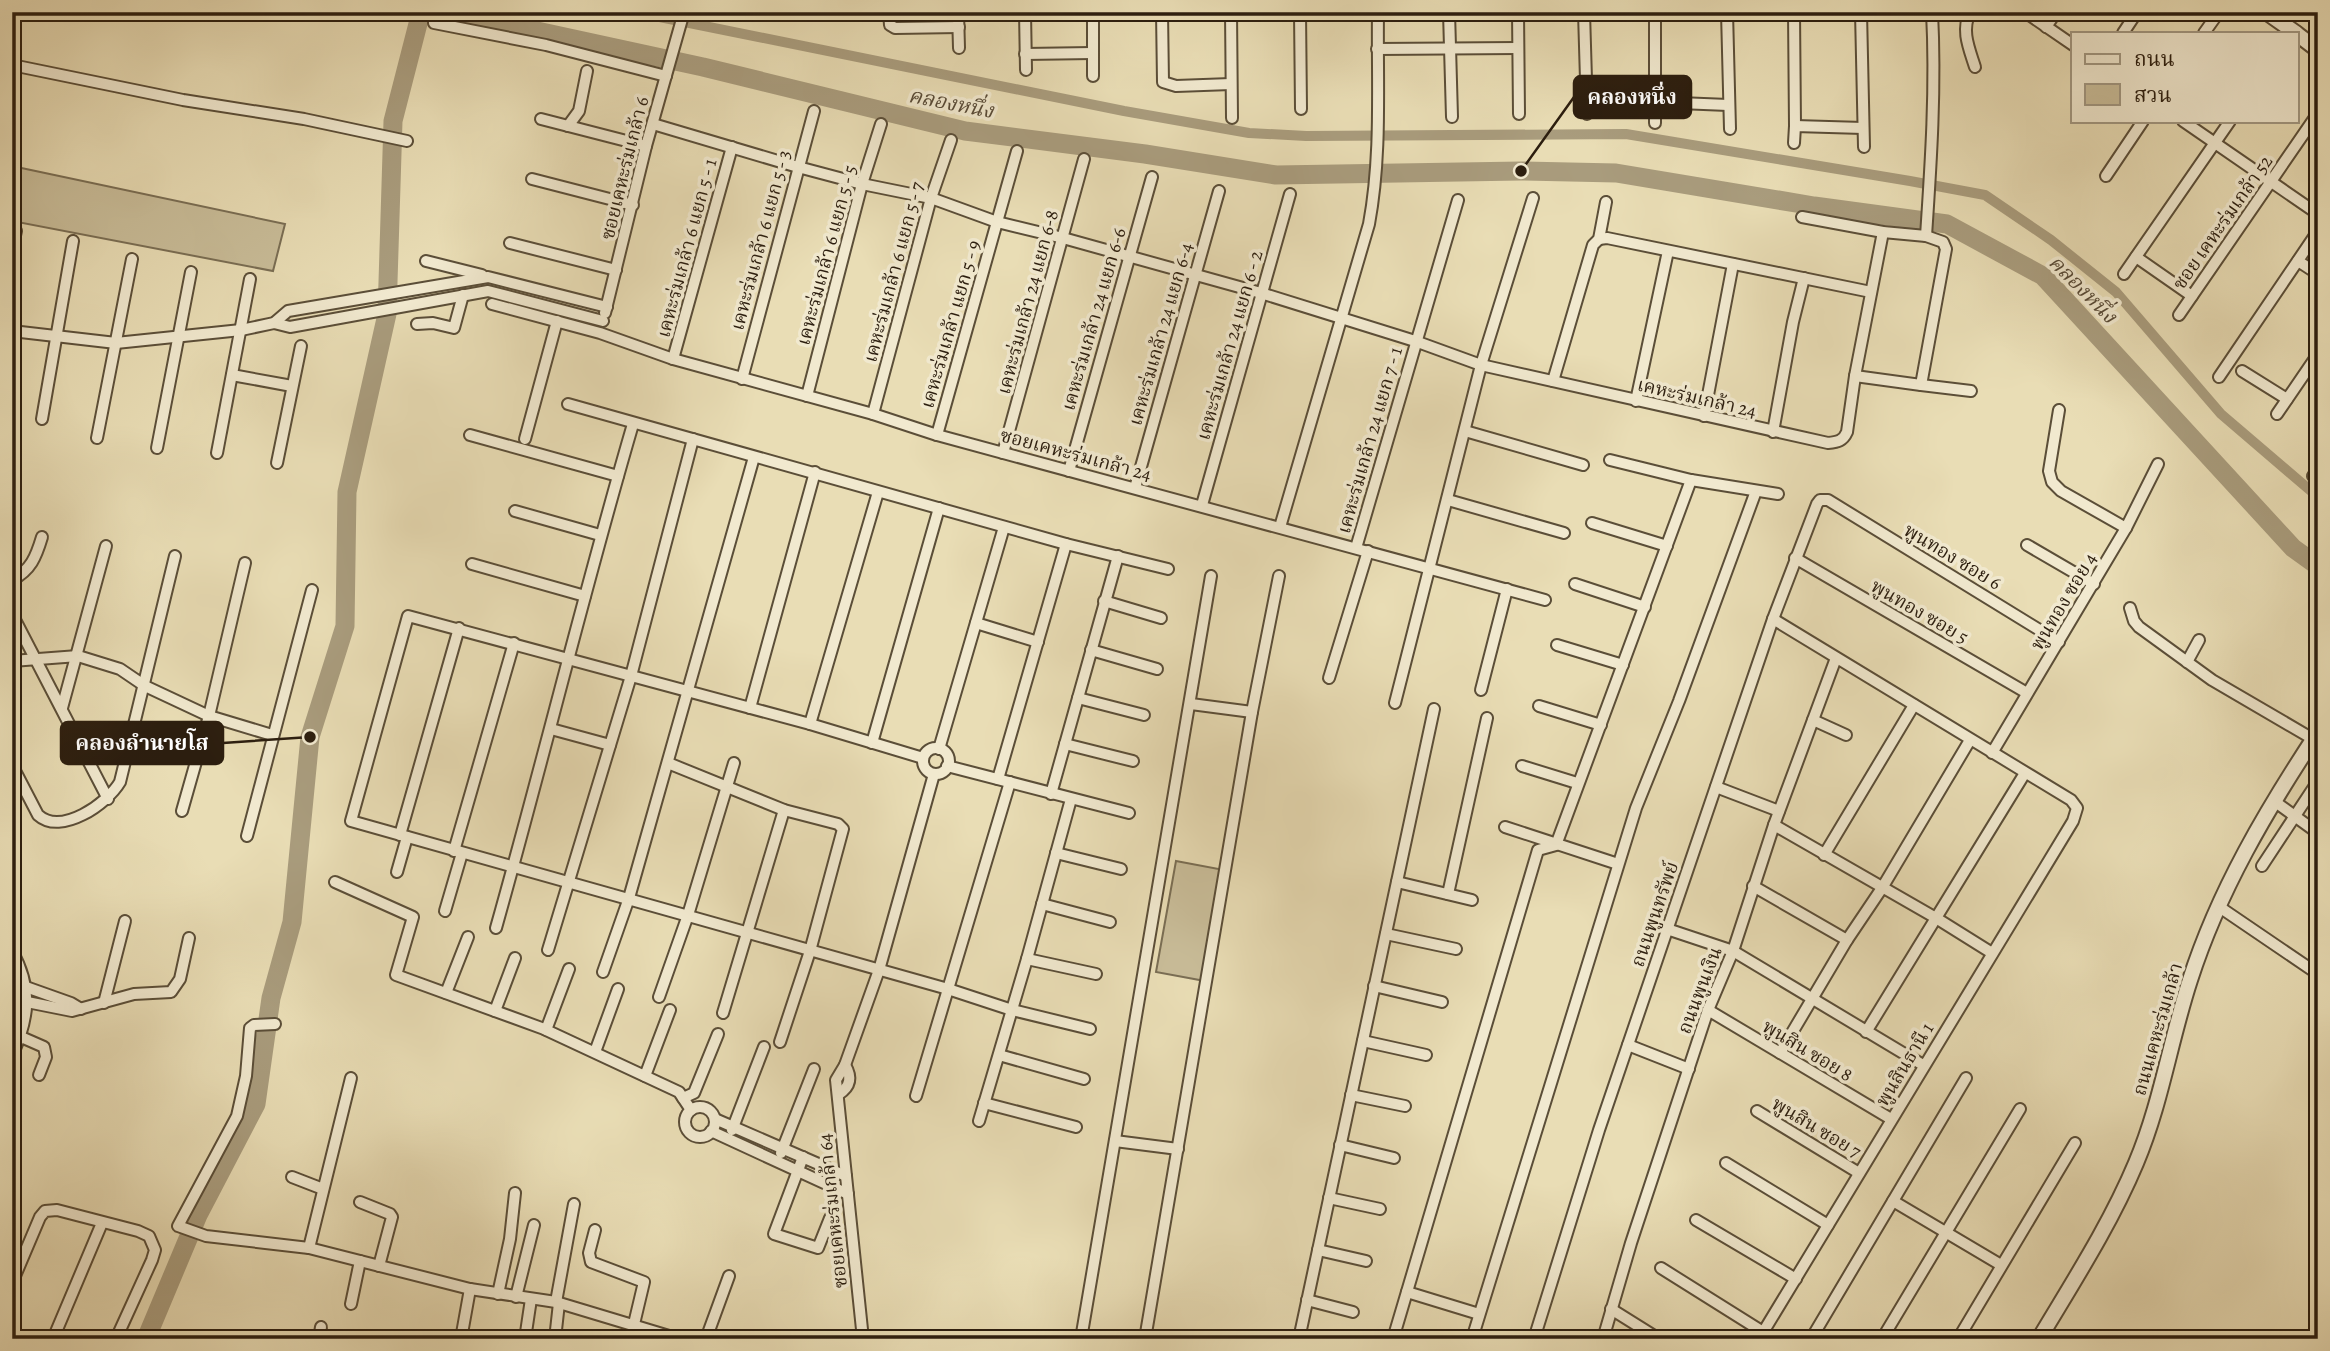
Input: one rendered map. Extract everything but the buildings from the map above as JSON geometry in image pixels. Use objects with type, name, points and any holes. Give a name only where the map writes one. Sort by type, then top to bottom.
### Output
[{"type":"street","points":[[890,12],[890,25],[895,29],[959,27]]},
{"type":"street","points":[[958,12],[959,48]]},
{"type":"street","points":[[1025,12],[1026,70]]},
{"type":"street","points":[[1093,12],[1093,76]]},
{"type":"street","points":[[1163,12],[1163,82],[1176,86],[1231,84]]},
{"type":"street","points":[[1231,12],[1232,118]]},
{"type":"street","points":[[1300,12],[1301,108]]},
{"type":"street","points":[[1280,527],[1370,224],[1376,187],[1378,143],[1378,12]]},
{"type":"street","points":[[1449,12],[1452,117]]},
{"type":"street","points":[[1518,12],[1519,114]]},
{"type":"street","points":[[1584,12],[1587,114]]},
{"type":"street","points":[[1655,123],[1656,12]]},
{"type":"street","points":[[1727,12],[1730,129]]},
{"type":"street","points":[[1794,12],[1794,143]]},
{"type":"street","points":[[1861,12],[1864,147]]},
{"type":"street","points":[[1926,235],[1934,43],[1932,12]]},
{"type":"street","points":[[1970,12],[1965,38],[1975,67]]},
{"type":"street","points":[[2025,12],[2071,44]]},
{"type":"street","points":[[2046,27],[2056,12]]},
{"type":"street","points":[[2124,32],[2137,12]]},
{"type":"street","points":[[2205,32],[2219,12]]},
{"type":"street","points":[[2266,12],[2292,32]]},
{"type":"street","name":"ซอยเคหะร่มเกล้า 6","points":[[602,327],[646,146],[684,13]]},
{"type":"street","points":[[434,23],[667,73]]},
{"type":"street","points":[[2298,36],[2318,50]]},
{"type":"street","points":[[1377,49],[1518,48]]},
{"type":"street","points":[[1026,54],[1093,53]]},
{"type":"street","points":[[12,65],[183,100],[304,118],[407,141]]},
{"type":"street","points":[[568,126],[579,111],[587,71]]},
{"type":"street","points":[[1656,102],[1728,105]]},
{"type":"street","name":"เคหะร่มเกล้า 6 แยก 5 - 3","points":[[742,379],[814,111]]},
{"type":"street","name":"ซอย เคหะร่มเกล้า 52","points":[[2179,315],[2318,113]]},
{"type":"street","points":[[541,119],[646,146]]},
{"type":"street","points":[[2106,176],[2142,122]]},
{"type":"street","points":[[2185,122],[2318,214]]},
{"type":"street","points":[[2124,274],[2229,122]]},
{"type":"street","name":"เคหะร่มเกล้า 24","points":[[653,124],[797,167],[931,198],[997,222],[1261,293],[1415,341],[1481,365],[1828,443],[1844,439],[1847,432],[1882,232]]},
{"type":"street","name":"เคหะร่มเกล้า 6 แยก 5 - 5","points":[[807,396],[862,184],[881,124]]},
{"type":"street","points":[[1795,126],[1863,128]]},
{"type":"street","name":"เคหะร่มเกล้า 6 แยก 5 - 7","points":[[873,414],[931,198],[950,140]]},
{"type":"street","name":"เคหะร่มเกล้า 6 แยก 5 - 1","points":[[673,359],[732,147]]},
{"type":"street","name":"เคหะร่มเกล้า แยก 5 - 9","points":[[937,435],[1017,151]]},
{"type":"street","name":"เคหะร่มเกล้า 24 แยก 6-8","points":[[1003,453],[1084,159]]},
{"type":"street","name":"เคหะร่มเกล้า 24 แยก 6-6","points":[[1069,471],[1152,177]]},
{"type":"street","points":[[532,179],[633,205]]},
{"type":"street","name":"เคหะร่มเกล้า 24 แยก 6-4","points":[[1135,488],[1219,191]]},
{"type":"street","name":"เคหะร่มเกล้า 24 แยก 6 - 2","points":[[1202,505],[1290,194]]},
{"type":"street","points":[[1395,703],[1481,365],[1533,198]]},
{"type":"street","name":"เคหะร่มเกล้า 24 แยก 7 - 1","points":[[1356,548],[1458,200]]},
{"type":"street","points":[[1553,381],[1593,246],[1599,239],[1606,202]]},
{"type":"street","points":[[1801,217],[1882,232],[1926,235],[1943,242],[1946,249],[1921,385]]},
{"type":"street","points":[[12,249],[16,230]]},
{"type":"street","points":[[2219,377],[2318,232]]},
{"type":"street","points":[[1599,239],[1607,238],[1871,292]]},
{"type":"street","points":[[42,418],[73,240]]},
{"type":"street","points":[[510,243],[616,270]]},
{"type":"street","points":[[1636,401],[1668,251]]},
{"type":"street","points":[[2136,257],[2192,296]]},
{"type":"street","points":[[97,438],[132,259]]},
{"type":"street","points":[[426,261],[607,307]]},
{"type":"street","points":[[2298,261],[2318,274]]},
{"type":"street","points":[[1704,416],[1733,264]]},
{"type":"street","points":[[158,448],[191,272]]},
{"type":"street","points":[[274,323],[288,311],[488,277]]},
{"type":"street","points":[[1773,432],[1804,278]]},
{"type":"street","points":[[218,453],[250,279]]},
{"type":"street","points":[[472,280],[475,293]]},
{"type":"street","points":[[12,331],[116,343],[241,330],[274,323],[290,327],[488,291],[602,327]]},
{"type":"street","points":[[417,324],[433,323],[454,328],[463,295]]},
{"type":"street","points":[[492,304],[557,321],[602,327]]},
{"type":"street","points":[[524,439],[557,321]]},
{"type":"street","name":"ซอยเคหะร่มเกล้า 24","points":[[602,327],[673,359],[742,379],[873,414],[937,435],[1545,600]]},
{"type":"street","points":[[277,463],[301,346]]},
{"type":"street","points":[[2277,414],[2318,355]]},
{"type":"street","points":[[2242,371],[2287,399]]},
{"type":"street","points":[[232,375],[292,386]]},
{"type":"street","points":[[1855,376],[1971,391]]},
{"type":"street","points":[[568,404],[634,425],[816,472],[1004,527],[1168,569]]},
{"type":"street","points":[[2059,410],[2049,471],[2052,482],[2061,491],[2126,528]]},
{"type":"street","points":[[496,928],[570,659],[600,535],[634,425]]},
{"type":"street","points":[[1465,431],[1583,464]]},
{"type":"street","points":[[470,435],[618,476]]},
{"type":"street","points":[[548,950],[631,676],[693,439]]},
{"type":"street","points":[[603,972],[629,898],[754,457]]},
{"type":"street","points":[[1610,460],[1691,480],[1778,494]]},
{"type":"street","name":"พูนทอง ซอย 4","points":[[1992,753],[2094,584],[2158,464]]},
{"type":"street","points":[[750,708],[816,472]]},
{"type":"street","points":[[1556,845],[1691,480]]},
{"type":"street","points":[[1472,1339],[1636,808],[1679,701],[1756,491]]},
{"type":"street","points":[[810,724],[878,492]]},
{"type":"street","points":[[1448,500],[1564,533]]},
{"type":"street","name":"ถนนพูนทรัพย์","points":[[1534,1339],[1599,1130],[1773,619],[1795,558],[1822,502]]},
{"type":"street","name":"พูนทอง ซอย 6","points":[[1822,502],[2059,642]]},
{"type":"street","points":[[872,743],[939,508]]},
{"type":"street","points":[[515,511],[600,535]]},
{"type":"street","points":[[1592,523],[1667,546]]},
{"type":"street","points":[[940,748],[1004,527]]},
{"type":"street","points":[[12,580],[28,569],[35,560],[42,537]]},
{"type":"street","points":[[998,779],[1066,544]]},
{"type":"street","points":[[2027,545],[2094,584]]},
{"type":"street","points":[[62,708],[106,546]]},
{"type":"street","points":[[1329,678],[1368,551]]},
{"type":"street","points":[[12,765],[38,815],[44,821],[64,823],[108,799],[120,782],[175,556]]},
{"type":"street","points":[[1051,794],[1118,556]]},
{"type":"street","name":"พูนทอง ซอย 5","points":[[1795,558],[2027,693]]},
{"type":"street","points":[[182,811],[209,716],[245,563]]},
{"type":"street","points":[[472,564],[585,596]]},
{"type":"street","points":[[1081,1339],[1212,576]]},
{"type":"street","points":[[1145,1339],[1252,712],[1279,576]]},
{"type":"street","points":[[1575,584],[1645,607]]},
{"type":"street","points":[[247,836],[313,590]]},
{"type":"street","points":[[1481,690],[1507,590]]},
{"type":"street","points":[[1104,601],[1161,618]]},
{"type":"street","points":[[2130,608],[2139,627],[2212,680],[2315,736]]},
{"type":"street","points":[[12,614],[108,799]]},
{"type":"street","points":[[923,758],[810,724],[514,643],[406,617],[351,819],[353,822],[458,852],[948,989],[1012,1010],[1090,1029]]},
{"type":"street","points":[[1773,619],[2025,773],[1866,1032]]},
{"type":"street","points":[[976,623],[1038,642]]},
{"type":"street","points":[[397,872],[459,628]]},
{"type":"street","points":[[2187,662],[2199,640]]},
{"type":"street","points":[[445,911],[458,852],[514,643]]},
{"type":"street","points":[[1557,645],[1623,665]]},
{"type":"street","points":[[1091,650],[1157,669]]},
{"type":"street","points":[[12,661],[78,656],[120,669],[145,686],[209,716],[272,735]]},
{"type":"street","name":"ถนนพูนเงิน","points":[[1603,1339],[1708,1010],[1733,951],[1774,824],[1836,658]]},
{"type":"street","points":[[1078,698],[1144,715]]},
{"type":"street","points":[[1191,704],[1252,712]]},
{"type":"street","points":[[1824,855],[1914,705]]},
{"type":"street","points":[[1539,706],[1601,725]]},
{"type":"street","points":[[1299,1339],[1434,709]]},
{"type":"street","points":[[1448,894],[1487,718]]},
{"type":"street","points":[[1813,720],[1846,735]]},
{"type":"street","points":[[551,729],[610,745]]},
{"type":"street","name":"ถนนเคหะร่มเกล้า","points":[[2039,1339],[2110,1218],[2136,1164],[2157,1104],[2189,982],[2218,906],[2253,835],[2315,736]]},
{"type":"street","points":[[1780,1053],[1970,740]]},
{"type":"street","points":[[1065,744],[1133,761]]},
{"type":"street","points":[[934,774],[925,769],[923,758],[929,750],[940,748]]},
{"type":"street","points":[[934,774],[947,766],[947,755],[940,748]]},
{"type":"street","points":[[668,763],[784,810],[838,824],[843,829],[810,950],[780,1042]]},
{"type":"street","points":[[659,997],[688,915],[734,763]]},
{"type":"street","points":[[947,766],[1129,813]]},
{"type":"street","points":[[1522,766],[1577,783]]},
{"type":"street","name":"พูนสินธานี 1","points":[[1761,1335],[2073,821],[2077,808],[2071,800],[2025,773]]},
{"type":"street","points":[[839,1094],[847,1089],[850,1081],[845,1065],[879,970],[934,774]]},
{"type":"street","points":[[2262,866],[2318,781]]},
{"type":"street","points":[[916,1096],[1010,782]]},
{"type":"street","points":[[1716,787],[1779,811]]},
{"type":"street","points":[[979,1121],[1071,800]]},
{"type":"street","points":[[2274,801],[2318,833]]},
{"type":"street","points":[[723,1013],[784,810]]},
{"type":"street","points":[[1774,824],[1992,953]]},
{"type":"street","points":[[1505,827],[1618,864]]},
{"type":"street","points":[[1393,1339],[1538,850],[1556,845]]},
{"type":"street","points":[[1056,853],[1121,869]]},
{"type":"street","points":[[335,882],[412,917],[396,975],[547,1030],[679,1092],[691,1110]]},
{"type":"street","points":[[1397,882],[1472,900]]},
{"type":"street","points":[[1753,886],[1847,940]]},
{"type":"street","points":[[1042,904],[1110,922]]},
{"type":"street","points":[[2218,906],[2318,974]]},
{"type":"street","points":[[104,1003],[125,921]]},
{"type":"street","points":[[1667,929],[1733,951],[1923,1065]]},
{"type":"street","points":[[1386,934],[1456,949]]},
{"type":"street","points":[[446,993],[468,937]]},
{"type":"street","points":[[27,1002],[65,1011],[134,995],[171,992],[180,979],[189,938]]},
{"type":"street","points":[[12,951],[26,987],[27,1002],[12,1056]]},
{"type":"street","points":[[495,1011],[515,958]]},
{"type":"street","points":[[1027,958],[1096,974]]},
{"type":"street","points":[[547,1030],[569,968]]},
{"type":"street","points":[[1374,986],[1442,1002]]},
{"type":"street","points":[[26,987],[65,1000],[81,1009]]},
{"type":"street","points":[[595,1052],[618,989]]},
{"type":"street","points":[[645,1076],[670,1010]]},
{"type":"street","name":"พูนสิน ซอย 8","points":[[1708,1010],[1891,1119]]},
{"type":"street","points":[[12,1027],[24,1018]]},
{"type":"street","points":[[274,1024],[254,1025],[250,1028],[246,1076],[237,1116],[178,1224],[180,1228],[206,1236],[309,1248],[470,1289],[557,1303],[634,1324],[647,1334],[679,1339]]},
{"type":"street","points":[[683,1098],[694,1093],[718,1034]]},
{"type":"street","points":[[17,1035],[44,1047],[46,1057],[39,1075]]},
{"type":"street","points":[[1363,1041],[1426,1055]]},
{"type":"street","points":[[1628,1045],[1689,1069]]},
{"type":"street","points":[[728,1139],[764,1046]]},
{"type":"street","points":[[999,1055],[1084,1079]]},
{"type":"street","name":"ซอยเคหะร่มเกล้า 64","points":[[845,1065],[836,1080],[863,1339]]},
{"type":"street","points":[[777,1162],[814,1069]]},
{"type":"street","points":[[309,1248],[351,1078]]},
{"type":"street","points":[[1811,1339],[1966,1078]]},
{"type":"street","points":[[1351,1095],[1405,1106]]},
{"type":"street","points":[[984,1103],[1076,1128]]},
{"type":"street","points":[[846,1176],[715,1119],[706,1108],[691,1110],[685,1121],[688,1131],[697,1136],[711,1132],[848,1194]]},
{"type":"street","points":[[1882,1339],[2020,1109]]},
{"type":"street","name":"พูนสิน ซอย 7","points":[[1757,1111],[1859,1173]]},
{"type":"street","points":[[711,1132],[715,1119]]},
{"type":"street","points":[[1115,1141],[1178,1149]]},
{"type":"street","points":[[1958,1339],[2075,1143]]},
{"type":"street","points":[[1340,1145],[1394,1158]]},
{"type":"street","points":[[803,1157],[774,1234],[818,1248],[830,1218]]},
{"type":"street","points":[[1726,1163],[1828,1225]]},
{"type":"street","points":[[292,1177],[323,1189]]},
{"type":"street","points":[[498,1294],[510,1239],[514,1193]]},
{"type":"street","points":[[1329,1198],[1380,1209]]},
{"type":"street","points":[[1893,1200],[2001,1265]]},
{"type":"street","points":[[360,1202],[392,1217],[379,1266]]},
{"type":"street","points":[[555,1339],[557,1303],[574,1204]]},
{"type":"street","points":[[12,1283],[45,1211],[57,1210],[149,1236],[155,1250],[116,1339]]},
{"type":"street","points":[[1696,1220],[1796,1279]]},
{"type":"street","points":[[53,1339],[102,1223]]},
{"type":"street","points":[[516,1297],[534,1225]]},
{"type":"street","points":[[595,1230],[589,1254],[591,1262],[644,1282],[634,1324]]},
{"type":"street","points":[[1318,1250],[1366,1261]]},
{"type":"street","points":[[351,1304],[360,1261]]},
{"type":"street","points":[[1661,1268],[1761,1335]]},
{"type":"street","points":[[706,1339],[729,1276]]},
{"type":"street","points":[[461,1339],[470,1289]]},
{"type":"street","points":[[1406,1292],[1479,1314]]},
{"type":"street","points":[[525,1339],[531,1299]]},
{"type":"street","points":[[1307,1300],[1353,1312]]},
{"type":"street","points":[[1611,1309],[1659,1339]]},
{"type":"street","points":[[318,1339],[321,1326]]},
{"type":"green space","points":[[12,166],[285,224],[273,271],[12,221]]},
{"type":"green space","points":[[1176,861],[1224,870],[1205,981],[1156,972]]},
{"type":"waterway","points":[[146,1339],[198,1215],[256,1104],[271,998],[292,922],[310,737],[345,626],[347,492],[387,314],[393,121],[421,12]]},
{"type":"waterway","name":"คลองหนึ่ง","points":[[449,12],[703,67],[965,131],[1145,154],[1276,175],[1521,171],[1616,173],[1814,206],[1947,224],[2043,276],[2293,548],[2318,566]]},
{"type":"waterway","points":[[635,12],[1124,111],[1249,133],[1306,136],[1626,134],[1985,195],[2051,240],[2116,292],[2221,414],[2318,497]]},
{"type":"place","name":"คลองหนึ่ง","points":[[1521,171]]},
{"type":"place","name":"คลองลำนายโส","points":[[310,737]]}]
